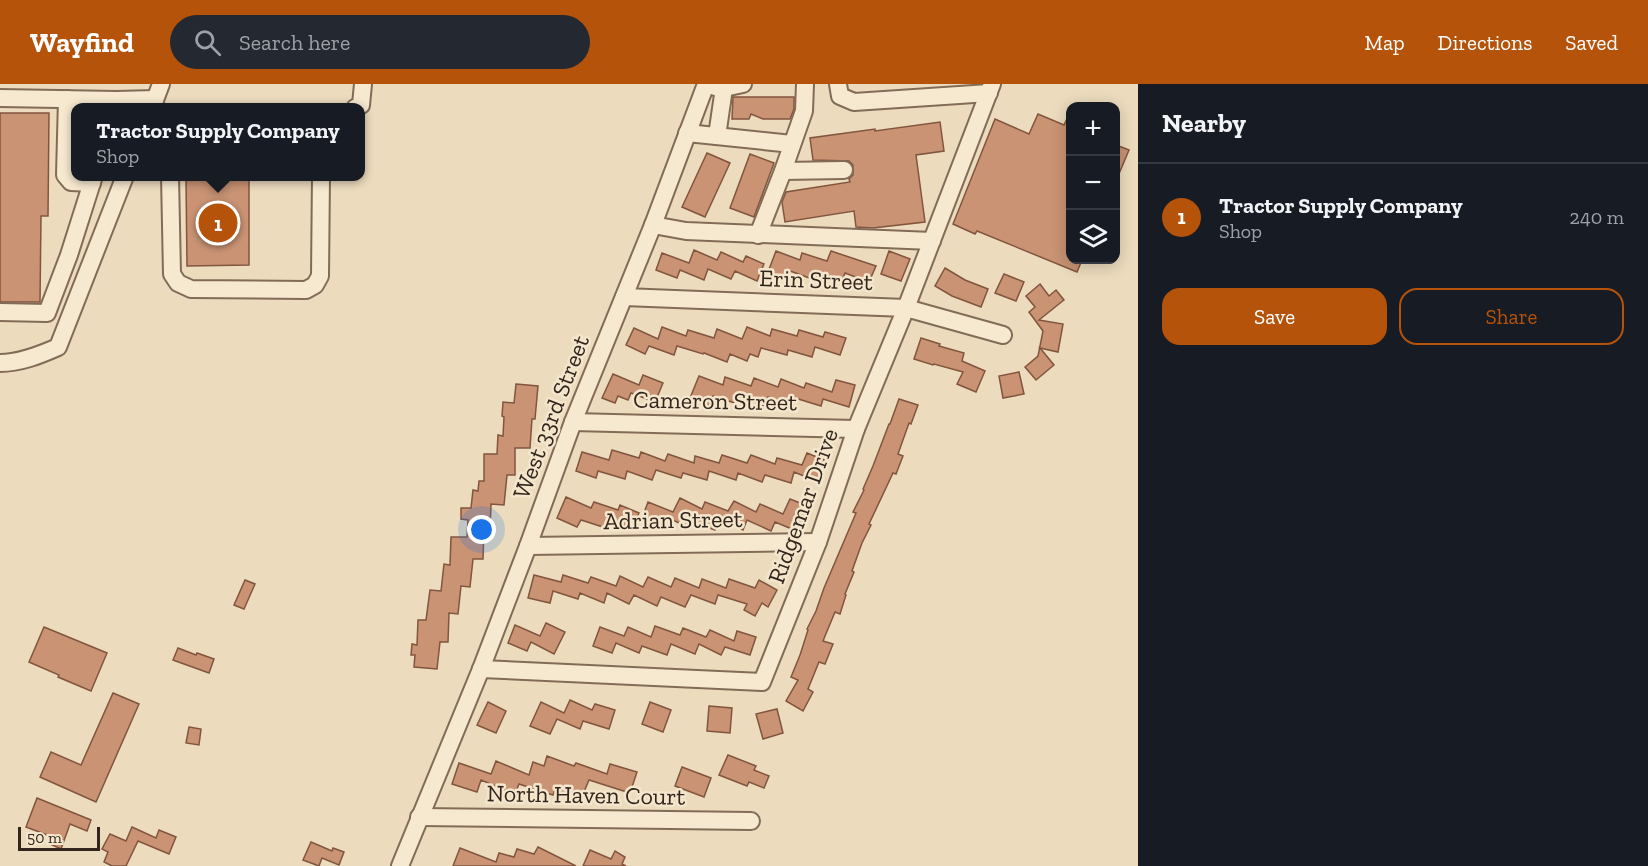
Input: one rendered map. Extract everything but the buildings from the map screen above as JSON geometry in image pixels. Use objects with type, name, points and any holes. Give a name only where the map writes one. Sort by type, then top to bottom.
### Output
[{"type":"street","points":[[362,103],[363,84]]},
{"type":"street","points":[[706,84],[724,88],[743,84]]},
{"type":"street","name":"West 33rd Street","points":[[400,866],[481,669],[573,422],[653,225],[706,84]]},
{"type":"street","points":[[758,235],[804,111],[805,84]]},
{"type":"street","points":[[838,84],[840,96],[854,102],[991,88]]},
{"type":"street","points":[[717,136],[724,88]]},
{"type":"street","name":"Ridgemar Drive","points":[[481,669],[762,682],[818,542],[856,429],[906,308],[991,88]]},
{"type":"street","points":[[122,103],[156,97]]},
{"type":"street","points":[[0,98],[67,99],[106,103]]},
{"type":"street","points":[[67,99],[65,175],[71,182],[82,181]]},
{"type":"street","points":[[687,133],[792,144]]},
{"type":"street","points":[[783,171],[844,170]]},
{"type":"street","points":[[0,312],[47,313],[69,255],[93,181]]},
{"type":"street","points":[[0,363],[39,356],[58,347],[123,181]]},
{"type":"street","points":[[170,181],[172,274],[178,283],[190,289],[306,290],[315,285],[320,276],[321,181]]},
{"type":"street","points":[[653,225],[686,231],[932,241]]},
{"type":"street","name":"Erin Street","points":[[624,297],[906,308],[1003,335]]},
{"type":"street","name":"Cameron Street","points":[[573,422],[856,429]]},
{"type":"street","name":"Adrian Street","points":[[528,546],[818,542]]},
{"type":"street","name":"North Haven Court","points":[[420,817],[751,821]]},
{"type":"place","name":"Tractor Supply Company","points":[[218,223]]}]
